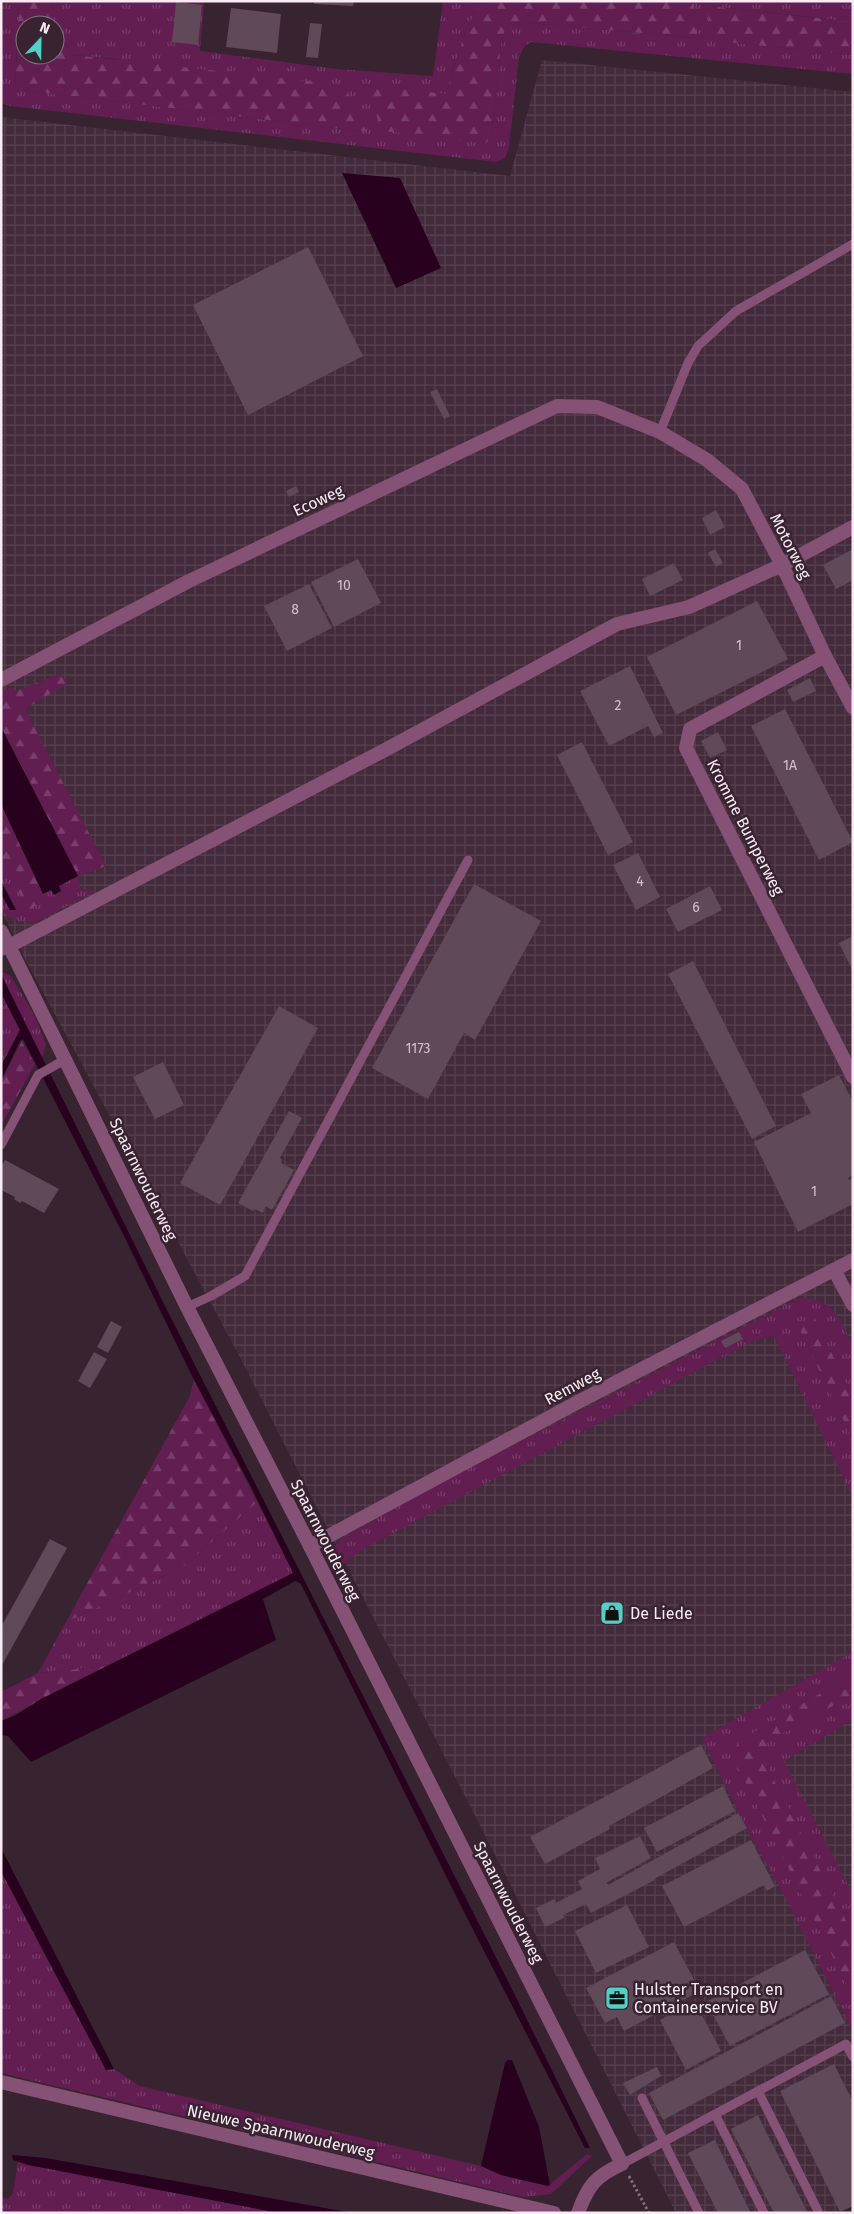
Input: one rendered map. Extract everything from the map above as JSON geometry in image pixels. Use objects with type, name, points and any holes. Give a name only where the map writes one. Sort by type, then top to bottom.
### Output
[{"type":"street","name":"Ecoweg","points":[[1,680],[189,581],[557,406],[597,407],[660,432]]},
{"type":"street","name":"Motorweg","points":[[660,432],[707,460],[742,489],[853,708]]},
{"type":"street","points":[[5,948],[385,750],[617,624],[689,607],[782,565],[853,527]]},
{"type":"street","name":"Kromme Bumperweg","points":[[825,656],[690,729],[686,748],[853,1077]]},
{"type":"street","name":"Spaarnwouderweg","points":[[1,931],[5,948],[66,1059],[187,1307],[310,1546],[622,2164]]},
{"type":"street","name":"Remweg","points":[[310,1546],[578,1402],[853,1260]]},
{"type":"street","points":[[834,1270],[853,1305]]},
{"type":"street","name":"Nieuwe Spaarnwouderweg","points":[[1,2082],[554,2213]]},
{"type":"street","points":[[578,2213],[590,2186],[602,2173],[622,2164]]},
{"type":"lane","points":[[660,432],[688,363],[698,346],[736,311],[853,244]]},
{"type":"lane","points":[[187,1307],[211,1296],[245,1276],[468,860]]},
{"type":"lane","points":[[1,1145],[38,1075],[66,1059]]},
{"type":"lane","points":[[622,2164],[846,2044],[853,2057]]},
{"type":"lane","points":[[758,2091],[818,2210]]},
{"type":"lane","points":[[642,2098],[700,2213]]},
{"type":"lane","points":[[715,2114],[764,2213]]},
{"type":"path","points":[[622,2164],[649,2213]]},
{"type":"shaded area","points":[[542,60],[853,92],[853,2204],[837,2213],[676,2213],[509,1882],[233,1344],[25,959],[1,910],[1,117],[510,176]]},
{"type":"shaded area","points":[[342,173],[400,178],[441,268],[396,288]]},
{"type":"shaded area","points":[[1,727],[78,876],[59,886],[61,891],[54,895],[51,890],[43,894],[1,804]]},
{"type":"shaded area","points":[[1,881],[16,910],[10,910],[1,894]]},
{"type":"shaded area","points":[[2,976],[167,1310],[512,1989],[590,2148],[585,2148],[462,1908],[301,1584],[295,1581],[263,1599],[276,1640],[31,1762],[8,1736],[1,1735],[1,1721],[16,1715],[41,1699],[293,1573],[23,1039],[20,1041],[1,1081],[1,1066],[20,1030],[1,993]]},
{"type":"shaded area","points":[[1,1848],[114,2069],[106,2070],[1,1871]]},
{"type":"shaded area","points":[[508,2060],[512,2060],[539,2127],[550,2185],[548,2186],[501,2175],[481,2166],[505,2063]]},
{"type":"shaded area","points":[[12,2155],[46,2158],[353,2213],[279,2213],[28,2165],[13,2160]]},
{"type":"green space","points":[[3,1],[19,1],[18,15],[15,15],[15,89],[367,132],[115,59],[65,54],[65,15],[52,15],[53,1],[204,1],[200,51],[337,69],[433,76],[443,1],[482,1],[465,34],[446,95],[366,85],[363,88],[486,143],[491,138],[502,36],[508,26],[519,22],[696,38],[694,4],[669,1],[853,1],[853,22],[710,6],[715,41],[853,55],[853,74],[531,42],[524,47],[519,57],[509,147],[505,158],[496,162],[10,106],[1,103]]},
{"type":"green space","points":[[19,1],[53,1],[52,15],[18,15]]},
{"type":"green space","points":[[482,1],[669,1],[694,4],[697,38],[519,22],[508,26],[502,36],[491,138],[486,143],[384,131],[363,88],[366,85],[446,94],[465,35]]},
{"type":"green space","points":[[709,6],[853,22],[853,55],[714,41],[708,15]]},
{"type":"green space","points":[[65,54],[343,85],[367,132],[15,89],[16,65],[65,65]]},
{"type":"green space","points":[[60,674],[68,683],[25,709],[106,866],[78,876],[1,727],[1,705],[16,691]]},
{"type":"green space","points":[[11,687],[16,691],[1,705],[1,692]]},
{"type":"green space","points":[[1,804],[43,894],[38,904],[29,911],[1,861]]},
{"type":"green space","points":[[1,861],[29,910],[48,892],[51,890],[54,895],[61,891],[58,886],[78,876],[80,889],[96,890],[35,923],[18,921],[8,917],[1,908],[1,894],[10,910],[16,910],[1,881]]},
{"type":"green space","points":[[1,972],[10,975],[33,1012],[46,1044],[42,1058],[1,977]]},
{"type":"green space","points":[[1,993],[20,1030],[1,1066]]},
{"type":"green space","points":[[22,1041],[35,1064],[1,1126],[1,1081]]},
{"type":"green space","points":[[800,1298],[813,1299],[829,1306],[840,1320],[853,1345],[853,1397],[815,1319],[807,1345],[853,1440],[853,1497],[774,1336],[752,1341],[360,1551],[340,1567],[336,1576],[328,1557],[330,1550],[344,1537],[424,1491]]},
{"type":"green space","points":[[815,1319],[853,1397],[853,1440],[799,1328]]},
{"type":"green space","points":[[194,1380],[257,1502],[183,1567],[66,1622],[190,1396]]},
{"type":"green space","points":[[257,1502],[292,1570],[293,1573],[290,1576],[107,1666],[38,1673],[66,1622],[183,1567]]},
{"type":"green space","points":[[853,1652],[853,1674],[748,1736],[738,1767],[853,1997],[853,2031],[780,1887],[747,1830],[702,1738]]},
{"type":"green space","points":[[107,1666],[1,1721],[1,1692],[38,1673]]},
{"type":"green space","points":[[853,1674],[853,1695],[768,1741],[764,1751],[764,1761],[853,1934],[853,1997],[738,1767],[735,1755],[737,1744],[748,1736]]},
{"type":"green space","points":[[853,1695],[853,1719],[784,1761],[853,1895],[853,1934],[764,1760],[764,1751],[768,1741]]},
{"type":"green space","points":[[1,1871],[106,2070],[114,2069],[140,2086],[481,2166],[501,2175],[548,2186],[587,2154],[592,2156],[551,2194],[523,2197],[1,2073]]},
{"type":"green space","points":[[18,2162],[279,2213],[1,2213],[1,2197],[8,2199],[13,2193]]},
{"type":"building","points":[[314,1],[354,1],[353,6],[314,4]]},
{"type":"building","points":[[176,2],[202,5],[198,45],[172,42]]},
{"type":"building","points":[[231,8],[281,14],[277,53],[226,47]]},
{"type":"building","points":[[310,23],[322,24],[318,58],[306,57]]},
{"type":"building","points":[[308,247],[363,356],[248,415],[193,305]]},
{"type":"building","points":[[437,389],[450,416],[444,419],[430,392]]},
{"type":"building","points":[[296,486],[299,492],[289,497],[286,491]]},
{"type":"building","points":[[716,510],[725,527],[710,535],[702,518]]},
{"type":"building","points":[[715,549],[723,563],[716,567],[708,553]]},
{"type":"building","points":[[853,549],[853,580],[836,589],[823,565]]},
{"type":"building","points":[[358,559],[381,603],[334,627],[311,582]]},
{"type":"building","points":[[674,563],[683,580],[650,596],[642,579]]},
{"type":"building","points":[[309,584],[332,628],[287,651],[264,606]]},
{"type":"building","points":[[757,601],[788,659],[676,715],[647,657]]},
{"type":"building","points":[[630,666],[663,733],[654,737],[648,726],[609,746],[580,691]]},
{"type":"building","points":[[810,678],[816,691],[793,702],[787,690]]},
{"type":"building","points":[[785,709],[853,842],[819,860],[751,726]]},
{"type":"building","points":[[718,732],[727,750],[710,758],[701,741]]},
{"type":"building","points":[[582,742],[633,842],[608,855],[557,755]]},
{"type":"building","points":[[638,853],[660,897],[636,910],[613,865]]},
{"type":"building","points":[[474,884],[541,921],[475,1040],[464,1033],[428,1099],[372,1068]]},
{"type":"building","points":[[710,886],[722,910],[678,932],[666,909]]},
{"type":"building","points":[[853,936],[853,971],[839,943]]},
{"type":"building","points":[[693,961],[776,1126],[752,1139],[668,974]]},
{"type":"building","points":[[279,1006],[318,1028],[220,1205],[180,1183]]},
{"type":"building","points":[[163,1062],[184,1105],[155,1119],[133,1077]]},
{"type":"building","points":[[839,1075],[853,1102],[853,1175],[848,1178],[849,1180],[853,1179],[853,1204],[798,1232],[754,1142],[811,1113],[801,1094]]},
{"type":"building","points":[[289,1111],[302,1118],[280,1158],[282,1160],[281,1163],[294,1170],[272,1210],[265,1206],[263,1213],[255,1209],[253,1211],[238,1203]]},
{"type":"building","points":[[5,1160],[59,1189],[44,1213],[22,1201],[20,1203],[14,1199],[15,1197],[1,1190],[1,1167]]},
{"type":"building","points":[[111,1321],[122,1327],[108,1353],[97,1347]]},
{"type":"building","points":[[739,1332],[743,1339],[725,1348],[721,1341]]},
{"type":"building","points":[[94,1352],[107,1359],[90,1388],[78,1381]]},
{"type":"building","points":[[50,1539],[67,1548],[1,1667],[1,1627]]},
{"type":"building","points":[[701,1745],[713,1768],[609,1826],[610,1829],[545,1864],[530,1837]]},
{"type":"building","points":[[723,1786],[735,1811],[657,1852],[644,1828]]},
{"type":"building","points":[[738,1813],[747,1828],[655,1880],[591,1913],[586,1904],[563,1915],[564,1918],[545,1927],[536,1908],[554,1899],[556,1903],[582,1889],[578,1881],[600,1869],[595,1858],[640,1836],[651,1858],[604,1884],[607,1883],[608,1885]]},
{"type":"building","points":[[751,1840],[775,1886],[767,1891],[764,1885],[684,1927],[662,1886]]},
{"type":"building","points":[[627,1905],[649,1947],[596,1973],[575,1931]]},
{"type":"building","points":[[674,1942],[700,1991],[624,2031],[617,2017],[605,2023],[586,1988]]},
{"type":"building","points":[[805,1950],[829,1994],[730,2046],[706,2002]]},
{"type":"building","points":[[831,1996],[845,2023],[663,2120],[649,2093]]},
{"type":"building","points":[[695,2002],[721,2051],[686,2070],[660,2020]]},
{"type":"building","points":[[834,2064],[853,2102],[853,2206],[840,2212],[780,2091]]},
{"type":"building","points":[[657,2067],[661,2076],[630,2095],[623,2083]]},
{"type":"building","points":[[758,2115],[808,2213],[774,2213],[731,2129]]},
{"type":"building","points":[[715,2140],[751,2213],[718,2213],[688,2153]]},
{"type":"place","name":"De Liede","points":[[612,1613]]},
{"type":"place","name":"Hulster Transport en Containerservice BV","points":[[617,1998]]}]
